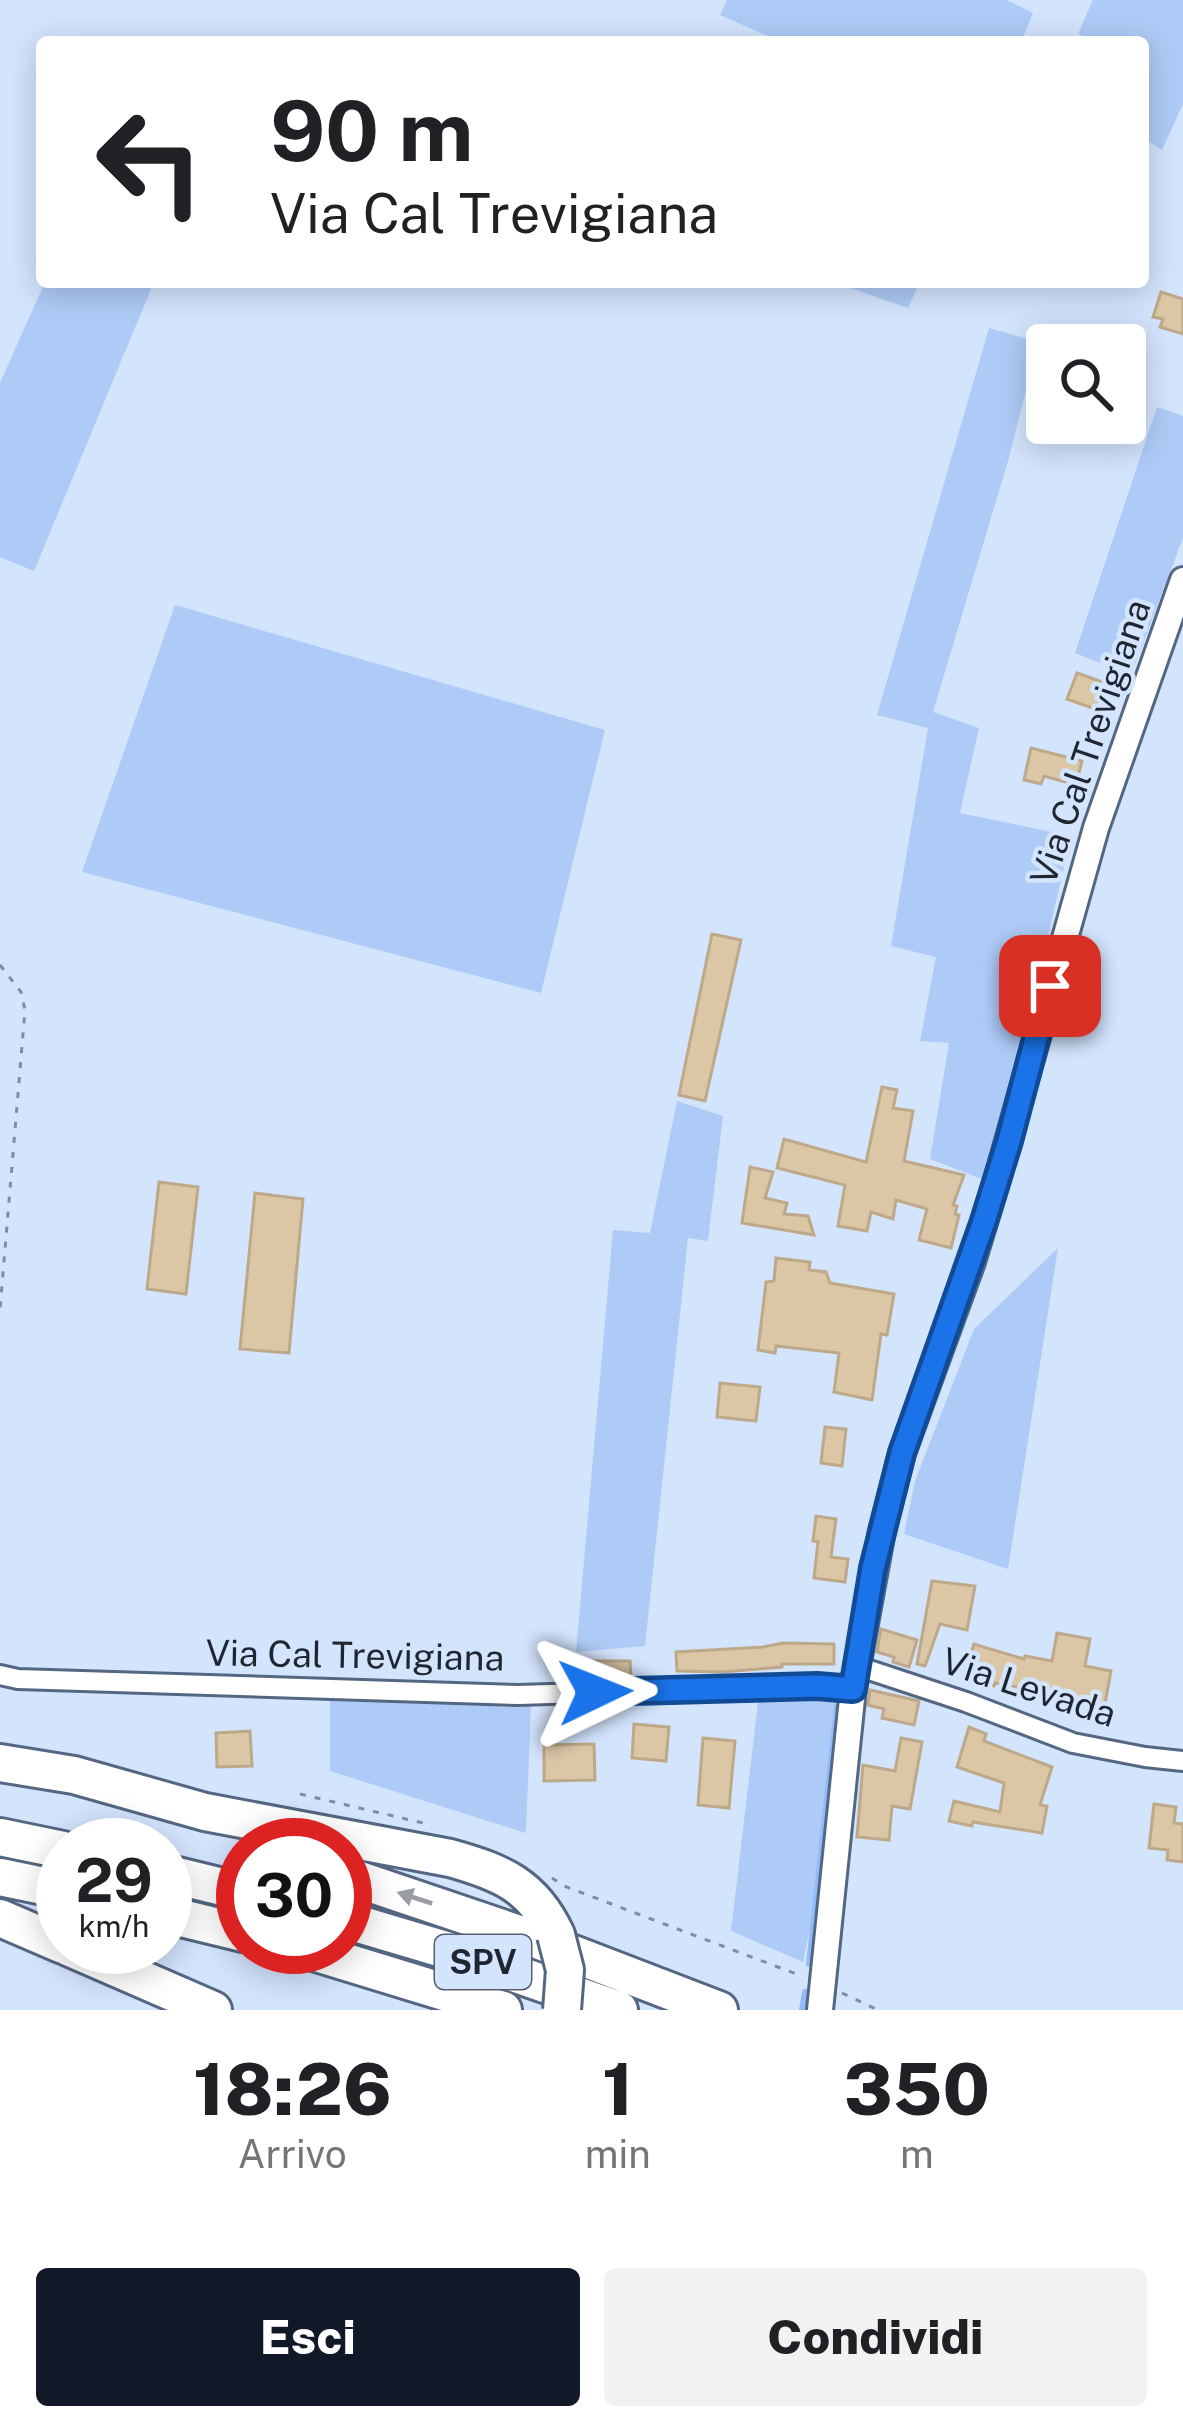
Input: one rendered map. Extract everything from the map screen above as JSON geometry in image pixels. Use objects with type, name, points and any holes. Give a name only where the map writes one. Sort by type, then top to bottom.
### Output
[{"type":"highway","points":[[0,1763],[92,1779],[205,1812],[484,1868],[509,1879],[544,1913],[556,1935],[565,1970],[562,2010]]},
{"type":"highway","points":[[92,1779],[170,1820],[216,1834]]},
{"type":"highway","points":[[0,1837],[36,1844]]},
{"type":"highway","points":[[0,1877],[36,1884]]},
{"type":"highway","points":[[372,1884],[537,1940],[719,2010]]},
{"type":"highway","points":[[0,1918],[36,1934]]},
{"type":"highway","name":"SPV","points":[[372,1928],[620,2010]]},
{"type":"highway","name":"SPV","points":[[372,1970],[503,2010]]},
{"type":"highway","points":[[130,1974],[213,2010]]},
{"type":"street","name":"Via Cal Trevigiana","points":[[822,1997],[855,1678],[873,1568],[902,1453],[971,1262],[1096,827],[1183,580]]},
{"type":"street","name":"Via Cal Trevigiana","points":[[0,1675],[153,1685],[518,1695],[796,1686],[855,1678]]},
{"type":"street","name":"Via Levada","points":[[855,1678],[966,1702],[1072,1743],[1183,1761]]},
{"type":"path","points":[[0,965],[21,992],[26,1010],[0,1309]]},
{"type":"path","points":[[299,1794],[429,1825]]},
{"type":"path","points":[[550,1876],[822,1997],[878,2010]]},
{"type":"shaded area","points":[[727,0],[1007,0],[1033,13],[1023,36],[768,36],[720,15]]},
{"type":"shaded area","points":[[1093,0],[1183,0],[1183,104],[1162,150],[1149,142],[1149,36],[1078,34]]},
{"type":"shaded area","points":[[42,288],[152,288],[34,571],[0,557],[0,383]]},
{"type":"shaded area","points":[[850,288],[917,288],[908,308]]},
{"type":"shaded area","points":[[989,328],[1026,339],[1026,390],[933,712],[979,728],[960,813],[1071,836],[992,1183],[930,1159],[949,1043],[920,1041],[936,957],[891,946],[928,728],[877,715]]},
{"type":"shaded area","points":[[1157,407],[1183,416],[1183,538],[1131,675],[1075,653]]},
{"type":"shaded area","points":[[175,605],[605,730],[541,993],[82,872]]},
{"type":"shaded area","points":[[677,1101],[723,1116],[708,1241],[688,1238],[645,1646],[576,1652],[613,1230],[650,1233]]},
{"type":"shaded area","points":[[1058,1248],[1008,1569],[904,1534],[915,1481],[974,1329]]},
{"type":"shaded area","points":[[823,1693],[842,1699],[817,1894],[803,1962],[731,1931],[759,1694]]},
{"type":"shaded area","points":[[330,1701],[531,1703],[526,1833],[330,1771]]},
{"type":"building","points":[[1161,292],[1183,299],[1183,334],[1160,327],[1163,319],[1153,317]]},
{"type":"building","points":[[1077,673],[1105,683],[1095,709],[1067,699]]},
{"type":"building","points":[[1031,748],[1082,761],[1076,785],[1044,776],[1041,784],[1024,780]]},
{"type":"building","points":[[712,934],[741,940],[705,1101],[679,1095]]},
{"type":"building","points":[[882,1087],[897,1090],[893,1108],[913,1111],[904,1161],[964,1175],[953,1205],[959,1215],[951,1248],[919,1240],[927,1209],[896,1200],[893,1219],[871,1212],[867,1231],[838,1226],[845,1185],[777,1168],[784,1139],[866,1162]]},
{"type":"building","points":[[750,1167],[773,1172],[765,1198],[787,1203],[784,1214],[808,1216],[814,1235],[742,1223]]},
{"type":"building","points":[[159,1182],[198,1187],[186,1294],[147,1289]]},
{"type":"building","points":[[255,1193],[303,1199],[289,1353],[240,1349]]},
{"type":"building","points":[[776,1258],[810,1262],[809,1270],[826,1272],[830,1283],[894,1294],[887,1335],[881,1334],[872,1400],[834,1392],[839,1353],[776,1346],[775,1353],[758,1350],[766,1282],[774,1281]]},
{"type":"building","points":[[720,1383],[760,1387],[756,1421],[717,1417]]},
{"type":"building","points":[[825,1427],[846,1429],[842,1466],[821,1463]]},
{"type":"building","points":[[816,1516],[836,1519],[831,1557],[848,1559],[845,1582],[814,1578]]},
{"type":"building","points":[[932,1581],[975,1586],[967,1630],[940,1624],[925,1666],[917,1664]]},
{"type":"building","points":[[881,1629],[917,1640],[909,1667],[877,1652]]},
{"type":"building","points":[[1057,1633],[1090,1639],[1085,1666],[1111,1671],[1105,1704],[963,1677],[974,1644],[1024,1659],[1052,1661]]},
{"type":"building","points":[[834,1644],[834,1664],[677,1671],[676,1652]]},
{"type":"building","points":[[588,1661],[630,1661],[631,1678],[588,1679]]},
{"type":"building","points":[[870,1690],[919,1701],[914,1725],[882,1718],[884,1709],[868,1705]]},
{"type":"building","points":[[634,1724],[669,1727],[666,1761],[632,1758]]},
{"type":"building","points":[[969,1727],[986,1734],[984,1741],[1052,1767],[1040,1805],[1047,1806],[1042,1833],[949,1821],[954,1801],[1000,1812],[1004,1783],[957,1767]]},
{"type":"building","points":[[250,1731],[252,1766],[217,1767],[216,1733]]},
{"type":"building","points":[[703,1738],[735,1741],[729,1808],[698,1805]]},
{"type":"building","points":[[901,1738],[922,1742],[910,1809],[892,1806],[889,1840],[857,1837],[863,1765],[895,1771]]},
{"type":"building","points":[[594,1744],[595,1780],[544,1781],[544,1745]]},
{"type":"building","points":[[1154,1804],[1176,1807],[1174,1823],[1183,1824],[1183,1862],[1167,1860],[1168,1850],[1149,1848]]},
{"type":"waterway","points":[[809,1964],[837,1707]]},
{"type":"waterway","points":[[802,2010],[805,1992]]},
{"type":"route","points":[[595,1692],[853,1689],[873,1568],[902,1453],[984,1221],[1050,986]]}]
